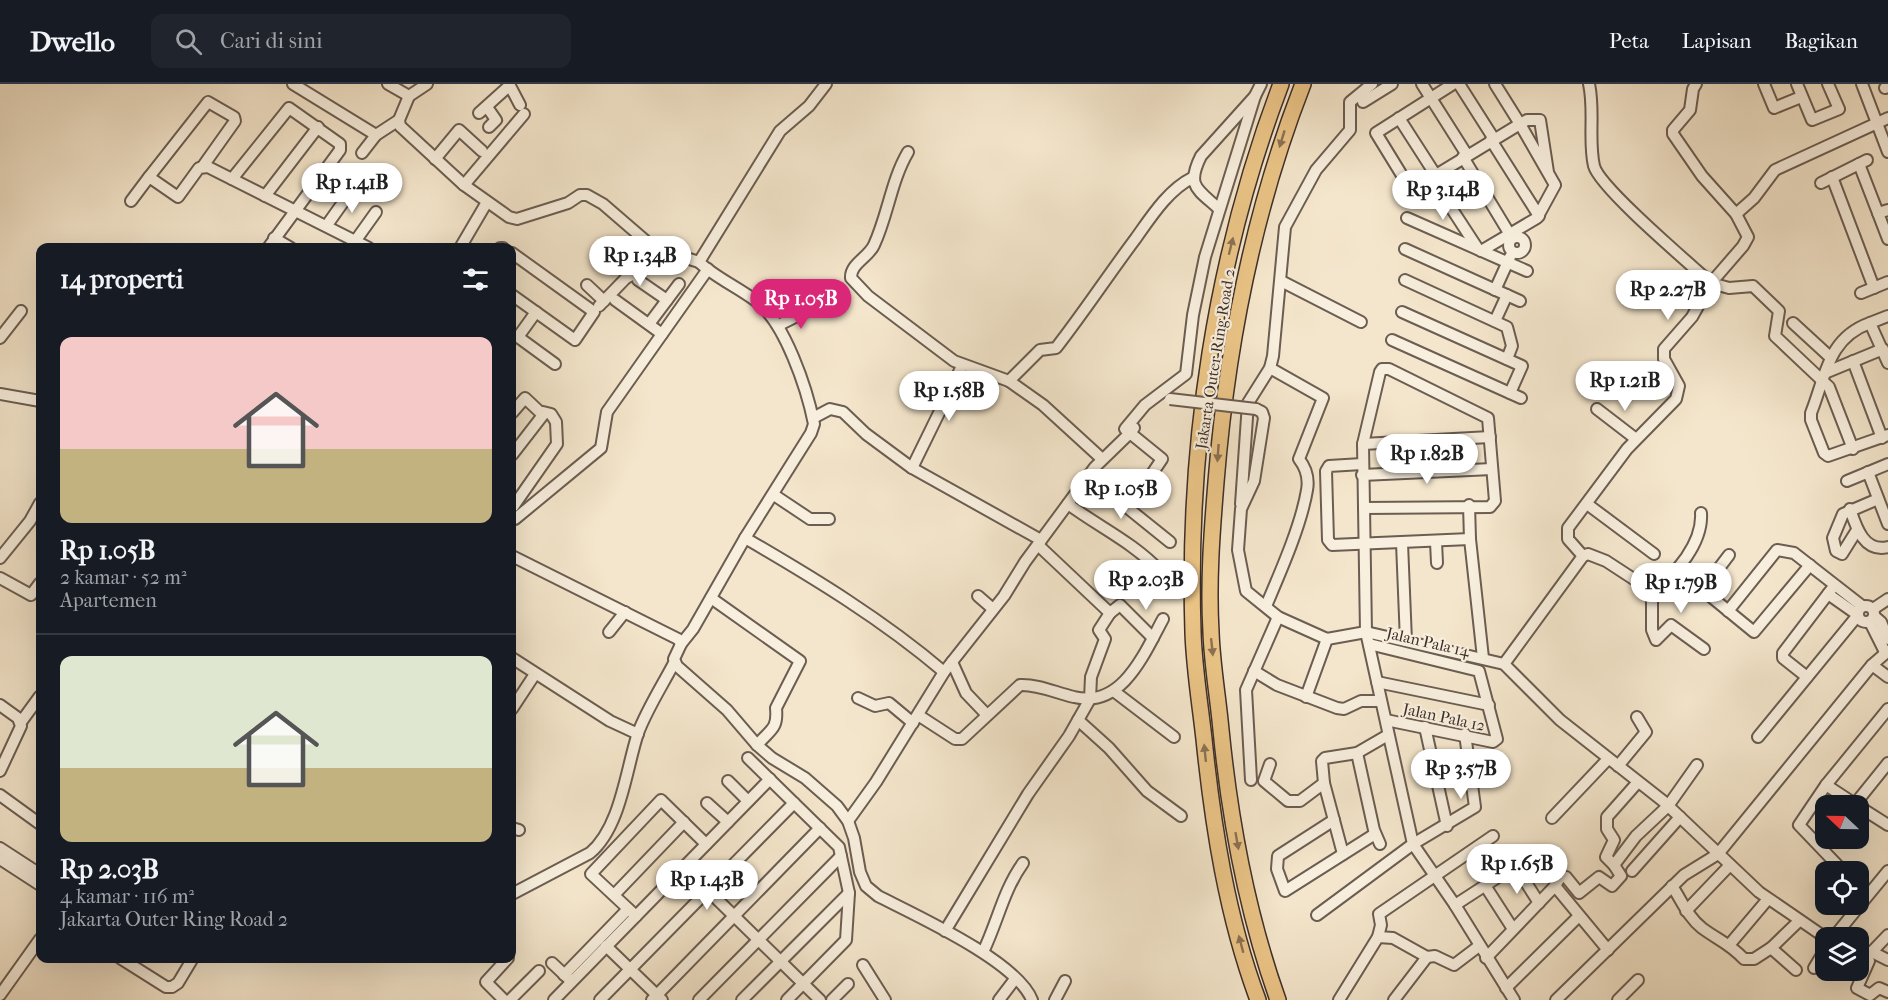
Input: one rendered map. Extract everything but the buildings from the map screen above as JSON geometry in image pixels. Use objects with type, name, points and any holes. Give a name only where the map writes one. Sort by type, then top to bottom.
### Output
[{"type":"highway","name":"Jakarta Outer Ring Road 2","points":[[1258,1000],[1228,894],[1209,788],[1193,633],[1193,527],[1201,420],[1217,302],[1238,216],[1266,122],[1281,84]]},
{"type":"highway","name":"Jakarta Outer Ring Road 2","points":[[1278,1000],[1245,890],[1226,783],[1211,631],[1212,529],[1221,417],[1239,301],[1261,209],[1285,130],[1303,84]]},
{"type":"street","points":[[293,84],[376,135]]},
{"type":"street","points":[[388,84],[409,96],[416,94],[427,84]]},
{"type":"street","points":[[516,518],[601,448],[607,412],[662,334],[780,131],[809,106],[826,84]]},
{"type":"street","points":[[1129,508],[1162,459],[1125,429],[1145,405],[1186,374],[1193,315],[1218,208],[1243,142],[1260,84]]},
{"type":"street","points":[[1372,84],[1350,104],[1352,125],[1347,135],[1316,170],[1285,227],[1270,368],[1248,403],[1238,550],[1246,591],[1278,617],[1327,639],[1366,632],[1504,664],[1560,720],[1668,806],[1768,898],[1815,931]]},
{"type":"street","points":[[1363,102],[1392,84]]},
{"type":"street","points":[[1422,84],[1511,236],[1509,247],[1512,252],[1496,290]]},
{"type":"street","points":[[1453,84],[1376,133],[1409,191],[1527,120],[1540,120],[1548,172]]},
{"type":"street","points":[[1459,84],[1539,216]]},
{"type":"street","points":[[1479,250],[1511,236],[1539,216],[1556,184],[1495,84]]},
{"type":"street","points":[[1589,84],[1593,106],[1592,152],[1600,178],[1711,283],[1729,288],[1753,286],[1780,313],[1776,338],[1825,377],[1852,449]]},
{"type":"street","points":[[1583,556],[1566,535],[1569,528],[1636,439],[1679,394],[1677,380],[1662,353],[1671,338],[1697,309],[1711,283],[1746,242],[1747,234],[1736,214],[1702,176],[1673,134],[1673,130],[1690,110],[1693,88],[1696,84]]},
{"type":"street","points":[[1764,84],[1774,108],[1801,98]]},
{"type":"street","points":[[1797,84],[1812,120],[1839,109]]},
{"type":"street","points":[[1828,84],[1843,120]]},
{"type":"street","points":[[1862,84],[1888,152]]},
{"type":"street","points":[[465,185],[522,110],[509,85],[483,110],[496,120],[489,127]]},
{"type":"street","points":[[409,96],[399,120],[400,126],[435,159],[487,202],[517,219],[568,203],[580,195],[587,195],[603,204],[647,242],[703,265],[758,302],[779,325],[813,418],[811,433],[681,644],[674,663],[638,734],[624,795],[598,845],[590,853],[516,892]]},
{"type":"street","points":[[1218,208],[1194,187],[1192,178],[1201,156],[1255,96]]},
{"type":"street","points":[[131,201],[149,177],[208,102],[234,117],[235,121],[178,197],[149,177]]},
{"type":"street","points":[[232,179],[290,108],[340,144],[340,150],[293,210],[271,243]]},
{"type":"street","points":[[1399,118],[1479,250]]},
{"type":"street","points":[[1736,214],[1754,198],[1775,170],[1888,118]]},
{"type":"street","points":[[362,153],[376,135],[399,120]]},
{"type":"street","points":[[265,196],[318,127]]},
{"type":"street","points":[[435,159],[459,130],[482,151]]},
{"type":"street","points":[[908,152],[899,168],[873,248],[853,270],[851,278],[868,296],[962,366],[1009,381],[1043,405],[1101,459]]},
{"type":"street","points":[[1821,183],[1863,162],[1883,211],[1888,239]]},
{"type":"street","points":[[203,166],[361,243]]},
{"type":"street","points":[[1832,177],[1874,288]]},
{"type":"street","points":[[1009,381],[1040,350],[1056,348],[1169,196],[1192,178]]},
{"type":"street","points":[[327,225],[354,187]]},
{"type":"street","points":[[467,243],[487,202]]},
{"type":"street","points":[[356,240],[376,212]]},
{"type":"street","points":[[1407,218],[1527,271]]},
{"type":"street","points":[[606,302],[627,278],[641,270],[660,248]]},
{"type":"street","points":[[1405,249],[1520,301]]},
{"type":"street","points":[[516,257],[594,312],[575,340],[516,298]]},
{"type":"street","points":[[638,280],[667,300]]},
{"type":"street","points":[[1405,280],[1507,327],[1512,346],[1507,359]]},
{"type":"street","points":[[1281,281],[1361,322]]},
{"type":"street","points":[[1862,292],[1888,282]]},
{"type":"street","points":[[649,324],[679,284]]},
{"type":"street","points":[[586,285],[606,302],[649,324],[662,334]]},
{"type":"street","points":[[1495,321],[1507,295]]},
{"type":"street","points":[[779,325],[811,309]]},
{"type":"street","points":[[0,338],[21,311]]},
{"type":"street","points":[[536,312],[518,337],[555,364]]},
{"type":"street","points":[[1402,312],[1522,366],[1510,393]]},
{"type":"street","points":[[1853,360],[1885,437],[1830,456],[1824,453],[1811,416],[1830,357],[1850,331],[1888,316]]},
{"type":"street","points":[[1793,323],[1830,357]]},
{"type":"street","points":[[1870,323],[1888,363]]},
{"type":"street","points":[[1392,340],[1521,398]]},
{"type":"street","points":[[1825,377],[1853,360],[1883,350]]},
{"type":"street","points":[[912,468],[962,366]]},
{"type":"street","points":[[1266,606],[1280,574],[1307,489],[1305,466],[1299,459],[1323,398],[1270,368]]},
{"type":"street","points":[[1364,508],[1469,505],[1490,507],[1494,503],[1490,437],[1492,416],[1389,369],[1382,369],[1368,414],[1363,444],[1362,469],[1366,632],[1413,844],[1455,905],[1514,1000]]},
{"type":"street","points":[[0,394],[36,400]]},
{"type":"street","points":[[516,408],[525,398],[543,412],[551,414],[556,422],[557,444],[516,500]]},
{"type":"street","points":[[848,821],[944,672],[993,609],[1088,476],[1101,459],[1130,433],[1158,401],[1170,399],[1256,409],[1262,412],[1264,418],[1254,481],[1240,509]]},
{"type":"street","points":[[813,418],[830,409],[843,412],[866,434],[912,468],[1040,543],[1073,581],[1110,613]]},
{"type":"street","points":[[1597,409],[1636,439]]},
{"type":"street","points":[[516,450],[542,418],[543,412]]},
{"type":"street","points":[[1363,444],[1490,437]]},
{"type":"street","points":[[1846,481],[1888,464]]},
{"type":"street","points":[[1470,539],[1334,546],[1330,543],[1325,475],[1329,466],[1362,469],[1492,469]]},
{"type":"street","points":[[1868,472],[1888,524]]},
{"type":"street","points":[[1088,476],[1170,542]]},
{"type":"street","points":[[774,495],[810,519],[829,519]]},
{"type":"street","points":[[1857,530],[1845,551],[1838,553],[1833,545],[1833,538],[1840,518],[1850,509],[1878,499]]},
{"type":"street","points":[[1068,504],[1114,537],[1142,551],[1160,570]]},
{"type":"street","points":[[1587,504],[1654,554]]},
{"type":"street","points":[[1469,505],[1470,539],[1483,658]]},
{"type":"street","points":[[1850,509],[1857,530],[1869,544],[1881,548],[1888,547]]},
{"type":"street","points":[[1701,513],[1702,525],[1691,549],[1668,578],[1652,591],[1651,616],[1655,638],[1658,639],[1671,625],[1704,649]]},
{"type":"street","points":[[0,558],[36,517]]},
{"type":"street","points":[[745,538],[807,574],[898,634],[944,672]]},
{"type":"street","points":[[1436,542],[1437,563]]},
{"type":"street","points":[[1402,543],[1406,641]]},
{"type":"street","points":[[1728,611],[1778,550],[1794,553],[1810,565],[1832,589],[1881,622],[1888,639]]},
{"type":"street","points":[[1504,664],[1583,556],[1593,554],[1652,591]]},
{"type":"street","points":[[1729,555],[1704,588],[1707,595],[1754,632],[1810,565]]},
{"type":"street","points":[[516,557],[579,592],[669,634],[681,644]]},
{"type":"street","points":[[0,578],[36,597]]},
{"type":"street","points":[[1807,676],[1783,658],[1783,653],[1832,589]]},
{"type":"street","points":[[978,596],[993,609]]},
{"type":"street","points":[[711,598],[800,661],[776,708],[779,716],[777,723],[757,745]]},
{"type":"street","points":[[1758,737],[1807,676],[1867,614],[1888,599]]},
{"type":"street","points":[[945,931],[1028,794],[1090,699],[1091,677],[1105,639],[1099,630],[1110,613],[1120,604],[1153,638]]},
{"type":"street","points":[[609,632],[626,612]]},
{"type":"street","points":[[1556,1000],[1684,875],[1718,854],[1872,665],[1887,651],[1867,614]]},
{"type":"street","points":[[1251,780],[1246,690],[1278,617]]},
{"type":"street","points":[[858,698],[875,706],[889,703],[955,739],[967,735],[1020,685],[1030,684],[1077,698],[1090,699],[1103,698],[1115,692],[1153,638],[1163,619]]},
{"type":"street","points":[[1306,697],[1327,639]]},
{"type":"street","name":"Jalan Pala 14","points":[[1369,644],[1475,669],[1482,674],[1496,741]]},
{"type":"street","points":[[516,661],[610,721],[638,734]]},
{"type":"street","points":[[952,662],[966,693],[987,715]]},
{"type":"street","points":[[674,663],[727,711],[757,745],[772,758],[805,778],[833,802],[848,821],[866,886],[878,896],[983,952],[1015,979],[1032,1000]]},
{"type":"street","points":[[1872,665],[1888,677]]},
{"type":"street","points":[[1254,671],[1277,685],[1336,708],[1344,709],[1361,701],[1382,701]]},
{"type":"street","points":[[516,703],[535,674]]},
{"type":"street","points":[[1377,682],[1489,705]]},
{"type":"street","points":[[1115,692],[1174,737]]},
{"type":"street","points":[[0,771],[21,722],[36,701]]},
{"type":"street","points":[[0,705],[21,722]]},
{"type":"street","points":[[1833,861],[1799,825],[1826,785],[1888,709]]},
{"type":"street","points":[[1552,818],[1646,732],[1637,717]]},
{"type":"street","points":[[1078,720],[1109,748],[1147,791],[1181,816]]},
{"type":"street","name":"Jalan Pala 12","points":[[1386,720],[1496,741]]},
{"type":"street","points":[[1425,727],[1447,826]]},
{"type":"street","points":[[1317,915],[1413,844],[1447,826],[1475,807],[1464,734]]},
{"type":"street","points":[[1343,855],[1321,765],[1325,758],[1357,753],[1388,735]]},
{"type":"street","points":[[1334,820],[1278,856],[1277,869],[1285,891],[1343,855],[1377,839],[1357,753]]},
{"type":"street","points":[[748,758],[839,847],[849,893],[846,940],[787,1000]]},
{"type":"street","points":[[1864,795],[1888,763]]},
{"type":"street","points":[[1270,764],[1264,781],[1288,801],[1300,801],[1324,783]]},
{"type":"street","points":[[1614,865],[1636,836],[1668,806],[1697,765]]},
{"type":"street","points":[[554,1000],[568,978],[632,913],[684,867],[770,779]]},
{"type":"street","points":[[728,781],[748,801]]},
{"type":"street","points":[[1486,958],[1555,886],[1558,878],[1564,876],[1579,893],[1599,877],[1612,886],[1621,876],[1606,857],[1614,840],[1607,829],[1607,817],[1638,782]]},
{"type":"street","points":[[1826,785],[1842,795]]},
{"type":"street","points":[[0,795],[36,821]]},
{"type":"street","points":[[632,913],[591,874],[661,800],[706,844]]},
{"type":"street","points":[[600,1000],[794,802]]},
{"type":"street","points":[[708,804],[728,822]]},
{"type":"street","points":[[1869,812],[1887,822]]},
{"type":"street","points":[[1632,871],[1680,817]]},
{"type":"street","points":[[614,895],[684,822]]},
{"type":"street","points":[[606,946],[657,998],[820,828]]},
{"type":"street","points":[[1339,1000],[1378,937],[1381,925],[1379,914],[1492,836]]},
{"type":"street","points":[[0,848],[36,871]]},
{"type":"street","points":[[699,1000],[841,856]]},
{"type":"street","points":[[0,859],[36,882]]},
{"type":"street","points":[[983,952],[997,924],[1008,883],[1023,862]]},
{"type":"street","points":[[1686,911],[1730,865]]},
{"type":"street","points":[[684,867],[820,1000]]},
{"type":"street","points":[[1455,905],[1515,868],[1539,903]]},
{"type":"street","points":[[1869,897],[1886,878]]},
{"type":"street","points":[[1555,886],[1608,950]]},
{"type":"street","points":[[1672,886],[1686,911],[1702,929],[1730,944],[1744,959],[1749,960],[1771,948],[1799,921]]},
{"type":"street","points":[[1486,887],[1514,929]]},
{"type":"street","points":[[742,1000],[849,893]]},
{"type":"street","points":[[1730,944],[1768,898]]},
{"type":"street","points":[[568,978],[606,946],[632,913]]},
{"type":"street","points":[[1842,927],[1852,915]]},
{"type":"street","points":[[1506,988],[1579,916]]},
{"type":"street","points":[[1888,935],[1857,988],[1870,995],[1879,988],[1888,992]]},
{"type":"street","points":[[1378,937],[1393,938],[1427,957],[1435,956],[1454,965],[1479,946]]},
{"type":"street","points":[[0,995],[36,944]]},
{"type":"street","points":[[1771,948],[1796,970]]},
{"type":"street","points":[[1394,1000],[1427,957]]},
{"type":"street","points":[[128,963],[166,987],[172,987],[189,963]]},
{"type":"street","points":[[503,963],[486,982],[504,1000]]},
{"type":"street","points":[[552,963],[568,978]]},
{"type":"street","points":[[863,965],[885,1000]]},
{"type":"street","points":[[510,1000],[539,971]]},
{"type":"street","points":[[999,1000],[1015,979]]},
{"type":"street","points":[[1618,1000],[1638,980]]},
{"type":"street","points":[[1055,1000],[1065,981]]},
{"type":"street","points":[[832,1000],[848,984]]}]
